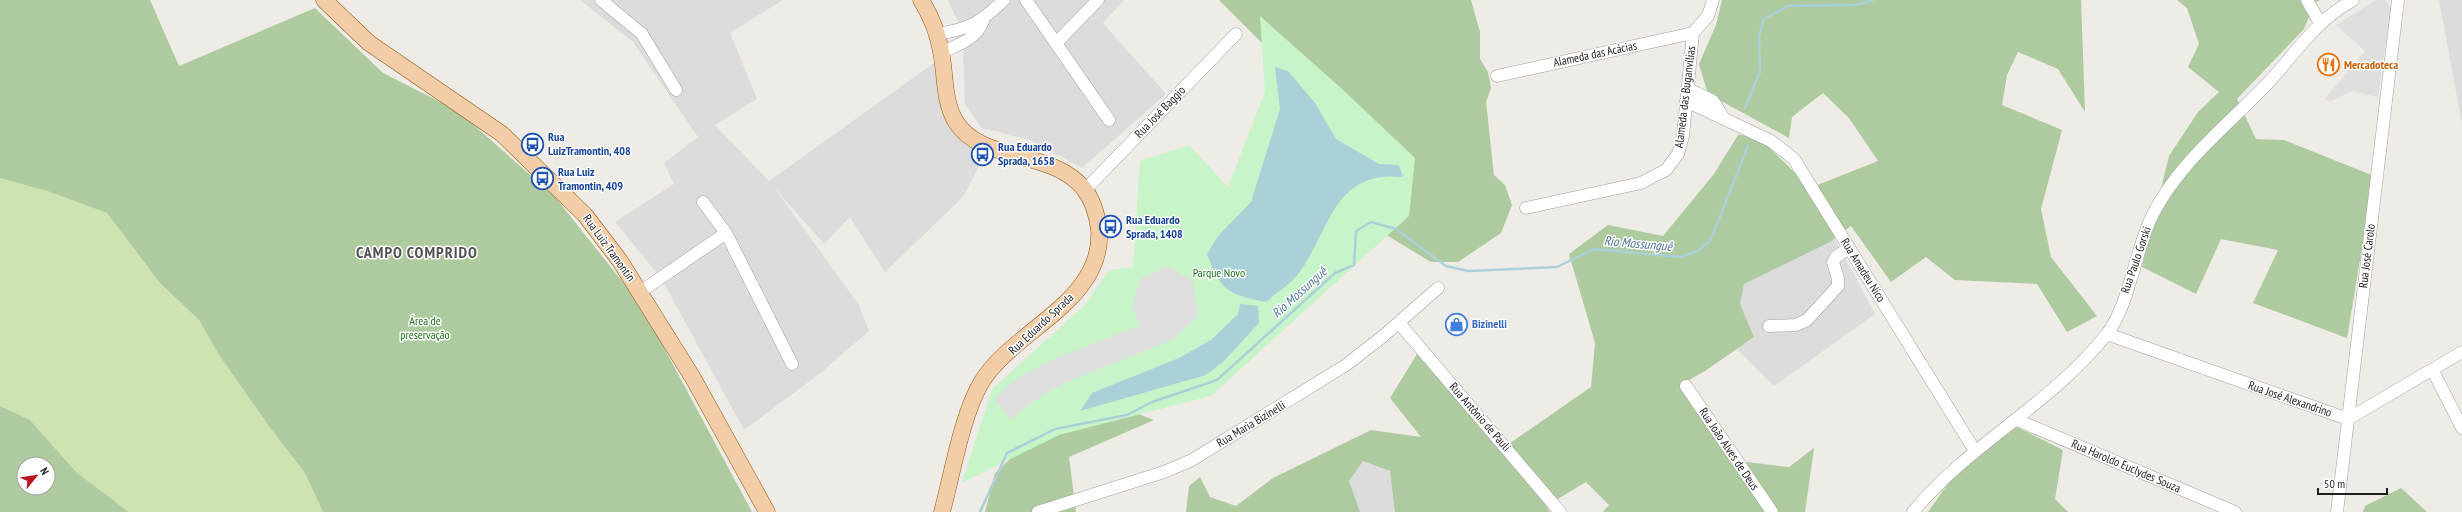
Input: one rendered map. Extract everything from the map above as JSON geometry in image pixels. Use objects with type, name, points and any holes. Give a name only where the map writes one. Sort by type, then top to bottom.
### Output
[{"type":"main road","name":"Rua Luiz Tramontin","points":[[324,0],[369,43],[488,123],[534,163],[601,233],[640,292],[698,387],[767,512]]},
{"type":"main road","name":"Rua Eduardo Sprada","points":[[921,0],[937,34],[942,52],[949,106],[956,122],[967,135],[986,145],[1061,170],[1084,190],[1098,223],[1099,238],[1095,260],[1083,282],[1066,302],[998,362],[981,383],[969,412],[942,512]]},
{"type":"street","points":[[601,0],[642,34],[676,90]]},
{"type":"street","points":[[942,52],[971,38],[980,28],[984,20],[1004,0]]},
{"type":"street","points":[[1026,0],[1109,120]]},
{"type":"street","points":[[1056,43],[1098,0]]},
{"type":"street","name":"Alameda das Buganvílias","points":[[1526,208],[1641,183],[1659,176],[1673,164],[1678,154],[1683,136],[1693,33],[1708,16],[1713,0]]},
{"type":"street","points":[[2307,0],[2320,23]]},
{"type":"street","name":"Rua Paulo Gorski","points":[[1913,512],[1941,480],[1975,451],[2017,420],[2074,370],[2107,334],[2120,307],[2144,233],[2173,182],[2207,143],[2271,80],[2320,23],[2353,0]]},
{"type":"street","name":"Rua José Carolo","points":[[2337,512],[2398,0]]},
{"type":"street","points":[[937,34],[962,30],[984,20]]},
{"type":"street","name":"Alameda das Acácias","points":[[1497,76],[1693,33]]},
{"type":"street","name":"Rua José Baggio","points":[[1084,190],[1236,34]]},
{"type":"street","name":"Rua Amadeu Nico","points":[[1688,89],[1713,102],[1723,117]]},
{"type":"street","name":"Rua Amadeu Nico","points":[[1686,101],[1723,117],[1789,153],[1975,451]]},
{"type":"street","points":[[703,202],[726,233],[792,364]]},
{"type":"street","points":[[640,292],[726,233]]},
{"type":"street","points":[[1769,326],[1796,325],[1807,320],[1838,286],[1838,278],[1833,262],[1836,257],[1849,248]]},
{"type":"street","name":"Rua Maria Bizinelli","points":[[1038,512],[1164,472],[1192,460],[1346,365],[1399,323],[1438,288]]},
{"type":"street","name":"Rua Antônio de Pauli","points":[[1399,323],[1560,512]]},
{"type":"street","name":"Rua José Alexandrino","points":[[2107,334],[2348,419],[2433,371],[2462,352]]},
{"type":"street","points":[[2433,371],[2462,428]]},
{"type":"street","name":"Rua João Alves de Deus","points":[[1686,386],[1772,512]]},
{"type":"street","name":"Rua Haroldo Euclydes Souza","points":[[2017,420],[2235,512]]},
{"type":"shaded area","points":[[580,0],[783,0],[730,33],[757,99],[715,125],[769,181],[938,60],[940,101],[987,151],[963,197],[885,272],[850,217],[824,244],[773,186],[859,305],[869,331],[818,375],[744,430],[661,278],[615,222],[674,184],[664,163],[698,137],[633,42]]},
{"type":"shaded area","points":[[948,0],[1124,0],[1103,23],[1166,94],[1082,168],[1030,140],[982,128],[965,104],[962,30]]},
{"type":"shaded area","points":[[2376,0],[2385,0],[2391,8],[2378,97],[2351,91],[2330,102],[2325,99],[2365,51],[2336,25]]},
{"type":"shaded area","points":[[2439,0],[2462,0],[2462,124]]},
{"type":"shaded area","points":[[1835,239],[1875,314],[1774,386],[1737,349],[1754,337],[1740,304],[1743,284]]},
{"type":"shaded area","points":[[1168,266],[1193,282],[1198,316],[1172,340],[1062,384],[1034,401],[1010,419],[994,399],[1016,379],[1052,360],[1141,325],[1132,307],[1141,278]]},
{"type":"shaded area","points":[[1371,430],[1407,512],[1228,512]]},
{"type":"green space","name":"Área de preservação","points":[[0,0],[150,0],[179,66],[315,8],[383,73],[458,111],[555,197],[641,305],[752,512],[323,512],[305,473],[271,429],[219,355],[199,320],[160,283],[107,213],[47,191],[0,178]]},
{"type":"green space","points":[[1219,0],[1471,0],[1480,32],[1480,59],[1488,72],[1491,88],[1486,102],[1494,175],[1505,185],[1512,205],[1501,233],[1458,262],[1431,262],[1365,222],[1273,54]]},
{"type":"green space","points":[[1722,0],[2081,0],[2085,112],[2058,69],[2018,52],[2007,75],[2002,105],[2062,130],[2041,209],[2051,257],[2097,316],[2067,332],[2037,284],[1955,280],[1926,257],[1891,282],[1851,226],[1830,242],[1744,284],[1740,304],[1754,337],[1705,371],[1682,384],[1730,460],[1789,467],[1814,448],[1805,512],[1603,512],[1609,505],[1586,482],[1546,506],[1550,512],[1395,512],[1390,471],[1363,461],[1349,481],[1360,512],[1186,512],[1189,486],[1200,477],[1210,497],[1236,506],[1273,478],[1371,430],[1421,437],[1390,398],[1417,354],[1500,450],[1591,387],[1595,343],[1569,254],[1608,225],[1663,236],[1714,174],[1738,135],[1758,136],[1810,188],[1878,161],[1849,118],[1823,93],[1792,117],[1789,138],[1708,94],[1699,64],[1716,25]]},
{"type":"green space","points":[[2177,0],[2321,0],[2315,2],[2304,29],[2237,99],[2256,139],[2284,140],[2374,176],[2347,338],[2253,303],[2278,250],[2221,239],[2196,294],[2142,267],[2169,156],[2198,112],[2219,92],[2188,67],[2199,44],[2187,8]]},
{"type":"green space","name":"Parque Novo","points":[[1260,16],[1341,88],[1415,158],[1409,216],[1211,396],[1059,435],[962,483],[992,389],[1085,305],[1109,270],[1133,267],[1140,161],[1189,145],[1228,187],[1265,92]]},
{"type":"green space","points":[[0,178],[47,191],[107,213],[160,283],[199,320],[219,355],[271,429],[305,473],[323,512],[129,512],[76,472],[30,420],[0,406]]},
{"type":"green space","points":[[0,406],[30,420],[76,472],[129,512],[0,512]]},
{"type":"green space","points":[[1126,409],[1154,420],[1069,457],[1076,512],[985,512],[995,473],[1045,427]]},
{"type":"green space","points":[[2017,427],[2063,450],[2055,499],[2068,512],[1928,512],[1957,471]]},
{"type":"green space","points":[[2401,488],[2427,512],[2363,512],[2365,506]]},
{"type":"water","points":[[1275,67],[1288,71],[1315,103],[1336,139],[1379,164],[1399,165],[1403,177],[1380,177],[1362,183],[1348,193],[1337,206],[1310,256],[1296,277],[1266,302],[1242,296],[1227,289],[1217,276],[1207,254],[1218,236],[1251,202],[1280,109]]},
{"type":"water","points":[[1240,304],[1258,306],[1259,323],[1224,361],[1206,375],[1080,411],[1092,393],[1179,358],[1211,340],[1238,314]]},
{"type":"waterway","name":"Rio Mossunguê","points":[[1745,108],[1760,72],[1759,36],[1764,19],[1788,6],[1855,5],[1873,0]]},
{"type":"waterway","name":"Rio Mossunguê","points":[[980,512],[1007,453],[1055,429],[1127,415],[1152,402],[1217,380],[1335,273],[1354,265],[1356,231],[1371,222],[1396,229],[1446,266],[1468,271],[1557,267],[1594,249],[1680,257],[1698,251],[1711,239],[1748,146]]},
{"type":"place","name":"Mercadoteca","points":[[2328,65]]},
{"type":"place","name":"Rua LuizTramontin, 408","points":[[532,144]]},
{"type":"place","name":"Rua Eduardo Sprada, 1658","points":[[982,154]]},
{"type":"place","name":"Rua Luiz Tramontin, 409","points":[[542,179]]},
{"type":"place","name":"Rua Eduardo Sprada, 1408","points":[[1110,227]]},
{"type":"place","name":"Bizinelli","points":[[1457,324]]},
{"type":"district","name":"CAMPO COMPRIDO","points":[[417,252]]}]
